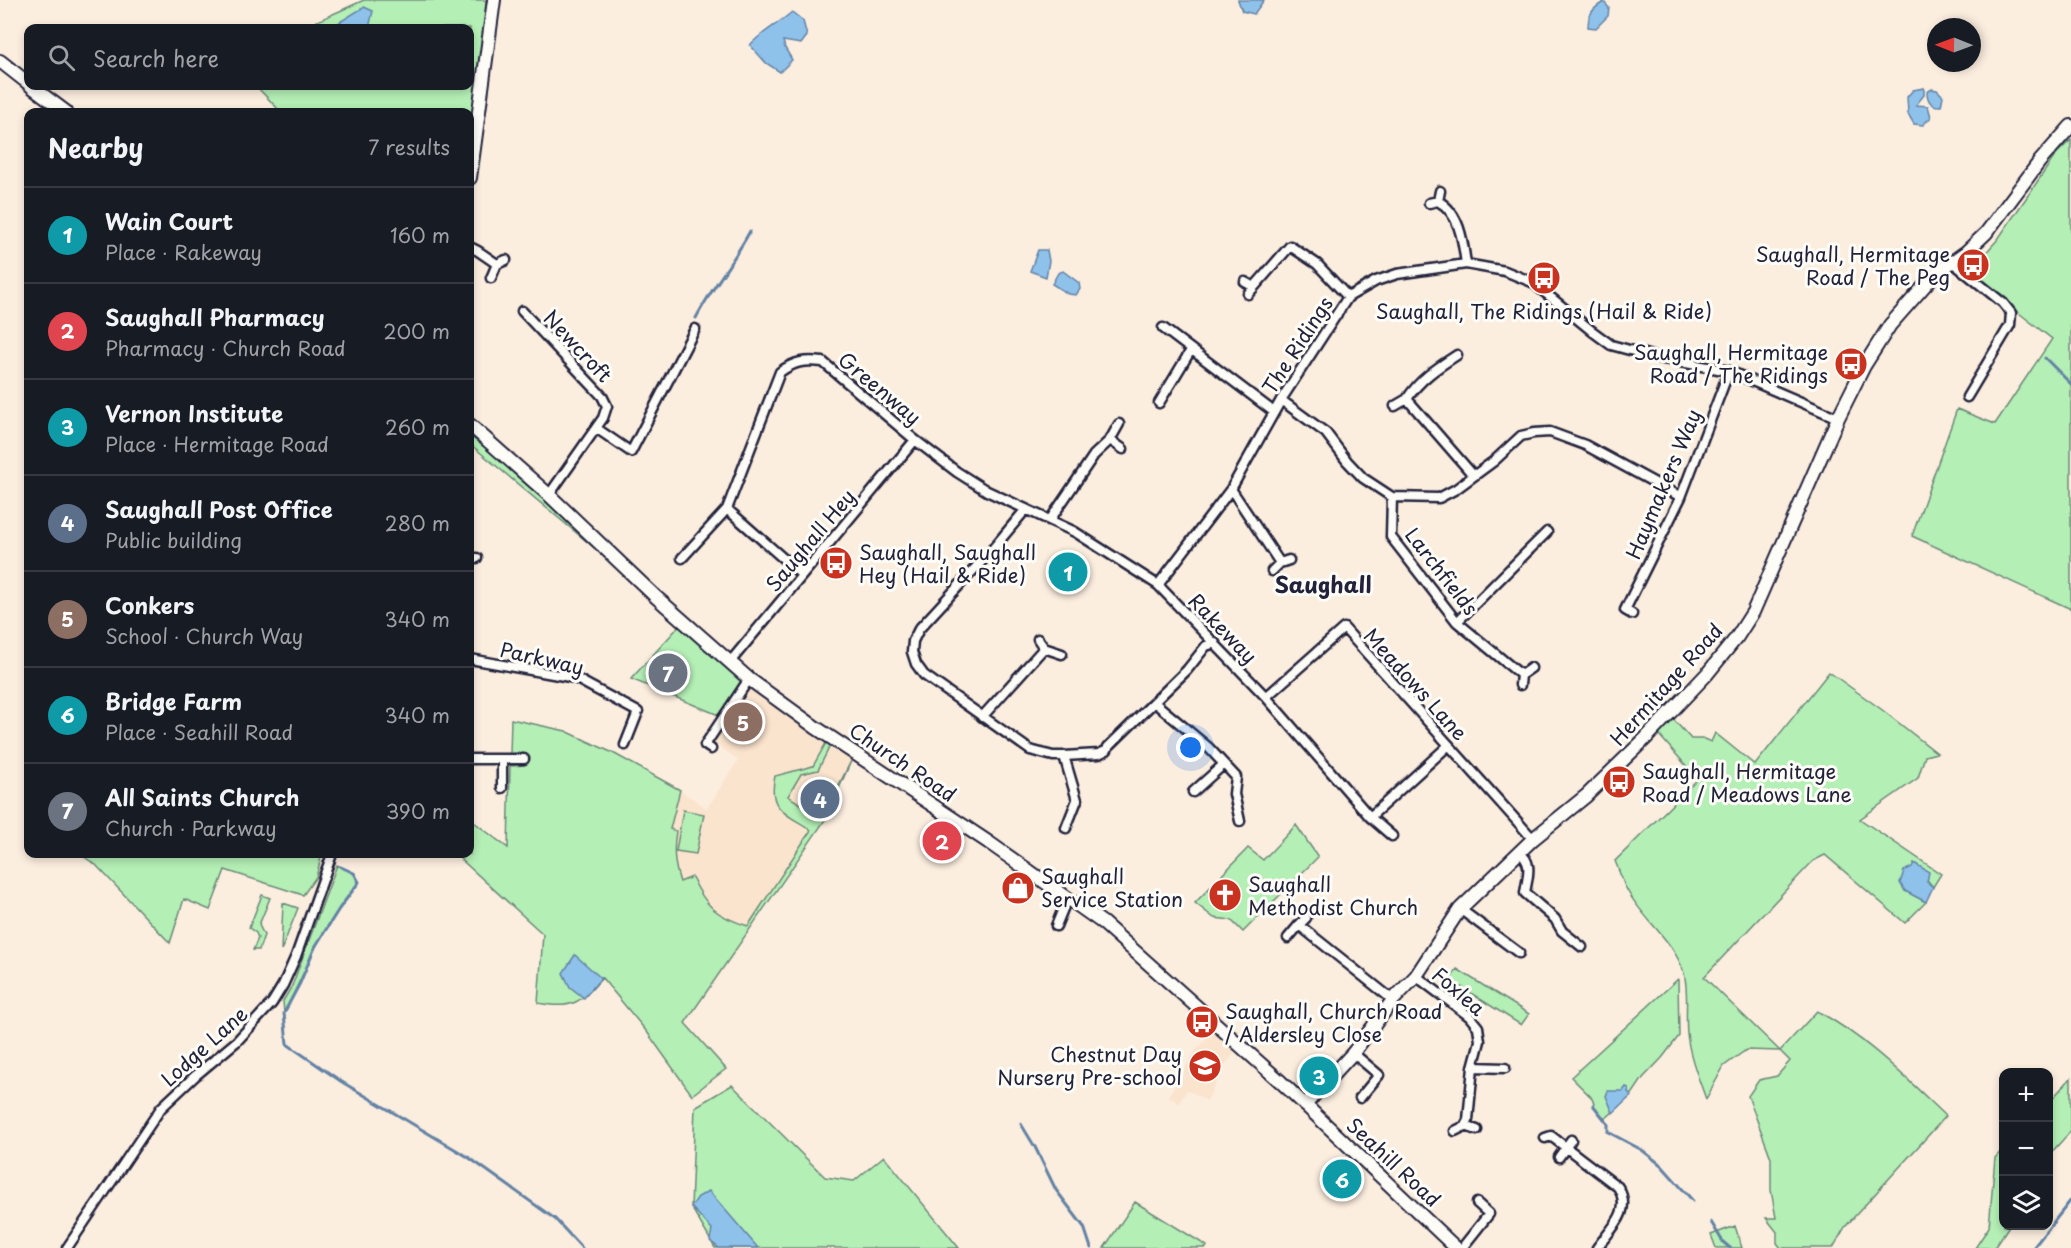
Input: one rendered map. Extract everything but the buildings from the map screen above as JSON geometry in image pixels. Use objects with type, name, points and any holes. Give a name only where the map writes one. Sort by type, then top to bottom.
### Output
[{"type":"street","points":[[474,148],[494,0]]},
{"type":"street","points":[[0,61],[24,79]]},
{"type":"street","points":[[38,90],[61,108]]},
{"type":"street","name":"Hermitage Road","points":[[1305,1106],[1353,1053],[1393,1000],[1416,976],[1461,909],[1533,839],[1586,796],[1646,738],[1707,674],[1737,637],[1757,601],[1838,418],[1864,366],[1890,325],[1934,275],[1966,252],[1986,233],[2040,161],[2071,126]]},
{"type":"street","points":[[1438,201],[1440,191]]},
{"type":"street","points":[[1429,203],[1438,201],[1447,206],[1456,221],[1466,264]]},
{"type":"street","points":[[1245,282],[1251,291],[1290,246],[1317,264],[1348,297]]},
{"type":"street","points":[[474,250],[496,264]]},
{"type":"street","points":[[491,278],[496,264],[506,260]]},
{"type":"street","points":[[1952,262],[2003,303],[2011,313],[2010,325],[1967,397]]},
{"type":"street","name":"The Ridings","points":[[1158,585],[1231,489],[1281,400],[1348,297],[1376,281],[1397,274],[1466,264],[1505,272],[1532,282],[1611,345],[1659,358],[1729,371],[1838,418]]},
{"type":"street","name":"Newcroft","points":[[522,311],[604,399],[607,406],[603,418],[549,495]]},
{"type":"street","points":[[1163,328],[1274,412]]},
{"type":"street","points":[[596,428],[630,456],[695,329]]},
{"type":"street","points":[[1159,403],[1163,388],[1191,350]]},
{"type":"street","points":[[1395,406],[1407,399],[1415,386],[1428,374],[1457,354]]},
{"type":"street","name":"Greenway","points":[[682,558],[727,509],[780,372],[790,364],[804,360],[823,362],[915,440],[957,472],[987,491],[1017,505]]},
{"type":"street","name":"Haymakers Way","points":[[1625,610],[1681,497],[1729,371]]},
{"type":"street","points":[[1407,399],[1473,476]]},
{"type":"street","points":[[1281,400],[1326,433],[1363,478],[1392,497],[1439,498],[1494,461],[1521,436],[1550,432],[1585,445],[1681,497]]},
{"type":"street","points":[[1050,520],[1078,477],[1094,455],[1110,440],[1119,424]]},
{"type":"street","name":"Church Road","points":[[474,429],[750,680],[815,727],[988,842],[1102,923],[1305,1106]]},
{"type":"street","name":"Saughall Hey","points":[[730,662],[915,440]]},
{"type":"street","points":[[1110,440],[1123,449]]},
{"type":"street","points":[[1231,489],[1284,561],[1272,571]]},
{"type":"street","name":"Larchfields","points":[[1392,497],[1391,537],[1457,622],[1521,675]]},
{"type":"street","name":"Rakeway","points":[[1017,505],[1075,532],[1158,585],[1266,697],[1370,817],[1392,836]]},
{"type":"street","points":[[727,509],[802,575]]},
{"type":"street","points":[[1026,510],[919,629],[913,641],[912,652],[916,664],[924,675],[982,717],[1030,750],[1053,756],[1099,754],[1107,750],[1107,747],[1188,670],[1206,646],[1215,643]]},
{"type":"street","points":[[1457,622],[1547,532]]},
{"type":"street","name":"Meadows Lane","points":[[1266,697],[1344,628],[1533,839]]},
{"type":"street","points":[[1038,639],[1044,648],[1062,654]]},
{"type":"street","points":[[982,717],[1044,648]]},
{"type":"street","name":"Parkway","points":[[474,660],[575,678],[638,712],[626,745]]},
{"type":"street","points":[[1520,684],[1521,675],[1531,668]]},
{"type":"street","points":[[704,745],[750,680]]},
{"type":"street","points":[[1155,703],[1208,747],[1236,777],[1234,794],[1240,821]]},
{"type":"street","points":[[1370,817],[1449,745]]},
{"type":"street","points":[[1064,756],[1077,800],[1066,828]]},
{"type":"street","points":[[474,759],[524,759]]},
{"type":"street","points":[[502,759],[502,788]]},
{"type":"street","points":[[1193,792],[1226,768]]},
{"type":"street","points":[[1519,853],[1529,862],[1524,893],[1555,919],[1562,932],[1582,947]]},
{"type":"street","name":"Lodge Lane","points":[[67,1248],[161,1108],[237,1041],[272,1004],[296,956],[331,858]]},
{"type":"street","points":[[1056,926],[1067,898]]},
{"type":"street","points":[[1461,909],[1519,953]]},
{"type":"street","points":[[1288,938],[1302,922],[1393,1000]]},
{"type":"street","name":"Foxlea","points":[[1416,976],[1469,1016],[1478,1027],[1480,1041],[1473,1067],[1471,1107],[1465,1126]]},
{"type":"street","points":[[1353,1053],[1379,1075],[1360,1098]]},
{"type":"street","points":[[1473,1067],[1505,1068]]},
{"type":"street","name":"Seahill Road","points":[[1305,1106],[1455,1248]]},
{"type":"street","points":[[1455,1131],[1465,1126],[1477,1130]]},
{"type":"street","points":[[1550,1134],[1568,1144],[1617,1187],[1624,1200],[1623,1212],[1597,1248]]},
{"type":"street","points":[[1559,1157],[1568,1144]]},
{"type":"street","points":[[1462,1248],[1489,1214],[1477,1203]]},
{"type":"shaded area","points":[[749,686],[852,759],[825,820],[715,982],[625,760],[680,790],[707,808],[738,760],[714,743]]},
{"type":"shaded area","name":"Chestnut Day Nursery Pre-school","points":[[1213,1032],[1235,1052],[1223,1068],[1207,1101],[1187,1090],[1179,1104],[1168,1096],[1196,1050]]},
{"type":"green space","points":[[364,0],[486,0],[483,48],[474,119],[474,108],[277,108],[260,90],[474,90],[474,24],[311,24]]},
{"type":"green space","points":[[2071,140],[2071,609],[1912,536],[1957,409],[1995,424],[2052,339],[1968,273],[1998,239],[2057,153]]},
{"type":"green space","points":[[474,439],[489,448],[591,540],[592,546],[474,447]]},
{"type":"green space","points":[[681,624],[744,680],[721,716],[631,679]]},
{"type":"green space","points":[[1829,672],[1937,753],[1925,756],[1918,778],[1860,819],[1941,874],[1933,887],[1914,864],[1905,891],[1926,902],[1905,923],[1825,855],[1813,861],[1704,977],[1780,1051],[1746,1050],[1724,1066],[1706,1099],[1688,1041],[1684,973],[1673,950],[1641,911],[1625,887],[1615,861],[1698,779],[1659,735],[1673,719],[1691,739],[1704,739],[1711,742],[1715,733],[1755,765]]},
{"type":"green space","points":[[511,719],[566,731],[613,753],[680,790],[670,829],[676,831],[675,857],[680,882],[692,877],[702,896],[713,909],[748,926],[811,830],[776,804],[773,787],[775,776],[813,766],[826,743],[831,744],[818,770],[801,774],[788,796],[822,818],[852,759],[825,820],[685,1023],[726,1069],[692,1095],[647,1032],[602,978],[581,999],[567,1005],[538,1003],[543,934],[459,858],[474,858],[474,822],[508,848],[510,766],[524,765],[524,754],[510,754]]},
{"type":"green space","points":[[683,810],[704,814],[696,854],[676,851]]},
{"type":"green space","points":[[1296,825],[1318,857],[1243,932],[1231,920],[1214,918],[1195,903],[1248,848],[1263,860]]},
{"type":"green space","points":[[86,858],[321,858],[316,877],[303,895],[225,870],[210,910],[184,899],[170,943],[96,865]]},
{"type":"green space","points":[[337,865],[354,873],[359,882],[324,931],[284,1013],[283,1001],[292,986]]},
{"type":"green space","points":[[262,895],[270,898],[259,925],[264,935],[259,950],[253,950],[258,938],[256,933],[249,928]]},
{"type":"green space","points":[[283,903],[298,908],[281,951]]},
{"type":"green space","points":[[1457,969],[1529,1014],[1521,1025],[1450,980]]},
{"type":"green space","points":[[1678,979],[1679,1036],[1643,1078],[1631,1096],[1605,1119],[1593,1105],[1591,1097],[1571,1077]]},
{"type":"green space","points":[[1817,1011],[1869,1046],[1946,1116],[1845,1227],[1833,1248],[1781,1248],[1777,1243],[1777,1232],[1766,1218],[1776,1218],[1771,1190],[1771,1158],[1748,1096],[1759,1080],[1777,1076],[1790,1061],[1780,1051]]},
{"type":"green space","points":[[2071,1078],[2071,1131],[2053,1151],[2053,1122],[2053,1098]]},
{"type":"green space","points":[[732,1085],[825,1177],[854,1181],[884,1156],[959,1248],[715,1248],[691,1207],[695,1107]]},
{"type":"green space","points":[[1999,1154],[1999,1230],[2006,1230],[1994,1248],[1975,1248],[1989,1227],[1995,1158]]},
{"type":"green space","points":[[1135,1202],[1207,1246],[1206,1248],[1104,1248]]},
{"type":"green space","points":[[1735,1226],[1742,1248],[1716,1248],[1711,1235]]},
{"type":"water","points":[[1238,0],[1264,0],[1254,14],[1242,11]]},
{"type":"water","points":[[1604,2],[1609,8],[1608,16],[1596,28],[1588,27],[1592,12]]},
{"type":"water","points":[[364,7],[373,11],[370,24],[336,24]]},
{"type":"water","points":[[792,12],[803,21],[807,36],[801,44],[783,41],[792,60],[780,72],[766,63],[750,45]]},
{"type":"water","points":[[1924,88],[1924,95],[1916,105],[1928,106],[1931,117],[1923,125],[1914,124],[1908,114],[1907,97],[1913,90]]},
{"type":"water","points":[[1932,89],[1937,90],[1943,96],[1941,106],[1935,106],[1929,101],[1927,92]]},
{"type":"water","points":[[1038,250],[1047,250],[1049,261],[1046,277],[1030,271]]},
{"type":"water","points":[[1063,271],[1079,283],[1080,289],[1076,295],[1068,294],[1052,284],[1058,273]]},
{"type":"water","points":[[1914,863],[1929,872],[1927,882],[1933,887],[1926,902],[1905,891],[1900,883],[1904,871],[1912,867]]},
{"type":"water","points":[[575,955],[601,978],[584,998],[570,987],[563,973]]},
{"type":"water","points":[[1626,1087],[1629,1088],[1628,1092],[1631,1096],[1613,1113],[1606,1096],[1608,1091],[1623,1091]]},
{"type":"water","points":[[709,1191],[758,1248],[719,1248],[710,1241],[712,1229],[691,1207],[698,1197]]},
{"type":"waterway","points":[[696,318],[750,231]]},
{"type":"waterway","points":[[2045,358],[2071,384]]},
{"type":"waterway","points":[[341,867],[354,873],[359,882],[315,947],[284,1013],[287,1044],[342,1082],[468,1157],[555,1219],[582,1248]]},
{"type":"waterway","points":[[1593,1105],[1608,1124],[1608,1132],[1642,1150],[1661,1165],[1693,1201]]},
{"type":"waterway","points":[[1021,1124],[1056,1190],[1084,1227],[1091,1248]]},
{"type":"waterway","points":[[2033,1248],[2071,1200]]},
{"type":"waterway","points":[[1711,1222],[1723,1242],[1730,1248]]},
{"type":"place","name":"Saughall, Hermitage Road / The Peg","points":[[1973,265]]},
{"type":"place","name":"Saughall, The Ridings (Hail & Ride)","points":[[1544,278]]},
{"type":"place","name":"Saughall, Hermitage Road / The Ridings","points":[[1851,364]]},
{"type":"place","name":"Saughall, Saughall Hey (Hail & Ride)","points":[[836,563]]},
{"type":"place","name":"Wain Court","points":[[1068,572]]},
{"type":"place","name":"All Saints Church","points":[[668,673]]},
{"type":"place","name":"Conkers","points":[[743,722]]},
{"type":"place","name":"Saughall, Hermitage Road / Meadows Lane","points":[[1619,782]]},
{"type":"place","name":"Saughall Post Office","points":[[820,799]]},
{"type":"place","name":"Saughall Pharmacy","points":[[942,841]]},
{"type":"place","name":"Saughall Service Station","points":[[1018,888]]},
{"type":"place","name":"Saughall Methodist Church","points":[[1225,895]]},
{"type":"place","name":"Saughall, Church Road / Aldersley Close","points":[[1202,1022]]},
{"type":"place","name":"Chestnut Day Nursery Pre-school","points":[[1205,1066]]},
{"type":"place","name":"Vernon Institute","points":[[1319,1076]]},
{"type":"place","name":"Bridge Farm","points":[[1342,1179]]},
{"type":"district","name":"Saughall","points":[[1323,583]]}]
